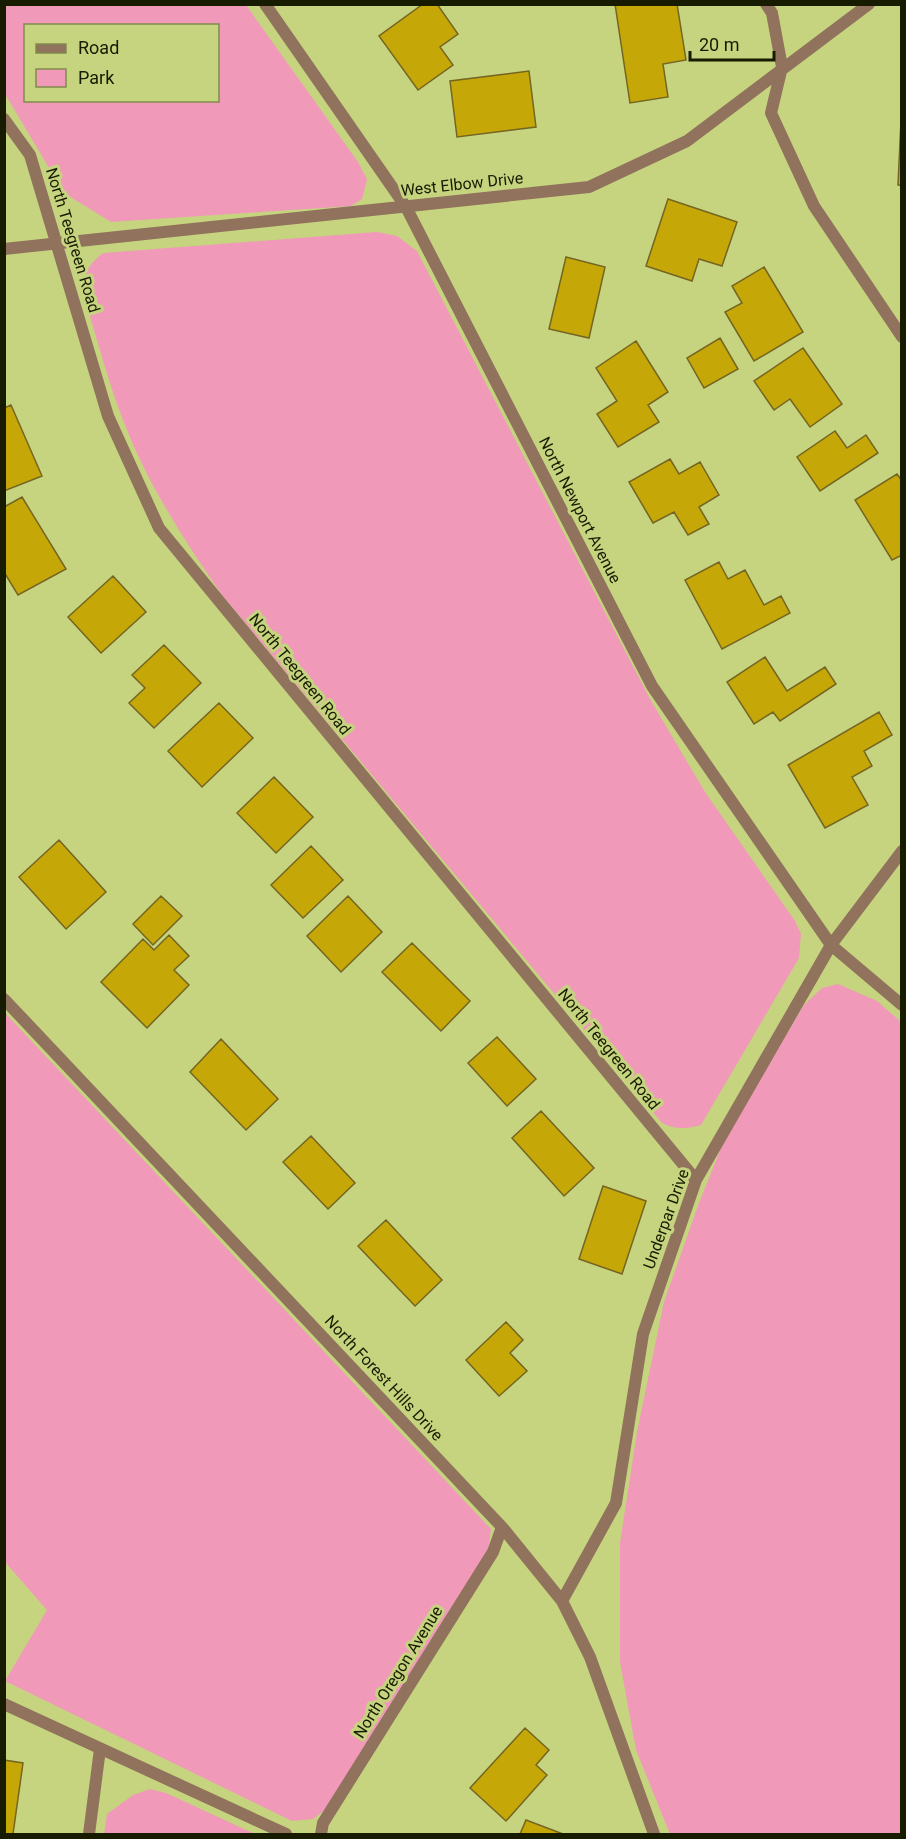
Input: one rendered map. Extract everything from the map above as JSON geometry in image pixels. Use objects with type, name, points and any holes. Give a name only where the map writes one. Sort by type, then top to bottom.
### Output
[{"type":"street","name":"North Newport Avenue","points":[[265,4],[406,207],[652,686],[831,945],[902,1005]]},
{"type":"street","points":[[766,4],[772,13],[782,67],[771,113],[814,206],[902,337]]},
{"type":"street","name":"West Elbow Drive","points":[[4,249],[590,187],[687,141],[868,4]]},
{"type":"street","name":"North Teegreen Road","points":[[4,119],[30,155],[108,416],[159,528],[696,1180]]},
{"type":"street","name":"Underpar Drive","points":[[562,1601],[615,1503],[643,1334],[696,1180],[831,945],[902,851]]},
{"type":"street","name":"North Forest Hills Drive","points":[[4,999],[502,1527],[562,1601],[590,1657],[654,1834]]},
{"type":"street","name":"North Oregon Avenue","points":[[321,1834],[323,1823],[494,1552],[502,1527]]},
{"type":"street","points":[[4,1704],[286,1834]]},
{"type":"street","points":[[89,1834],[100,1749]]},
{"type":"green space","points":[[4,5],[246,5],[358,162],[367,179],[362,199],[351,206],[111,222],[64,193],[5,94]]},
{"type":"green space","points":[[377,232],[397,236],[417,251],[650,699],[705,792],[795,921],[801,934],[799,958],[701,1125],[682,1128],[662,1123],[222,595],[156,491],[134,448],[119,409],[83,294],[87,270],[103,253]]},
{"type":"green space","points":[[838,984],[877,1001],[901,1022],[901,1834],[670,1834],[636,1750],[620,1662],[620,1543],[637,1432],[664,1302],[725,1138],[804,1005],[822,988]]},
{"type":"green space","points":[[5,1013],[491,1529],[486,1566],[342,1797],[313,1819],[292,1821],[5,1681],[47,1610],[5,1562]]},
{"type":"green space","points":[[150,1789],[166,1793],[255,1834],[104,1834],[107,1814],[133,1795]]},
{"type":"building","points":[[423,4],[437,4],[458,34],[440,47],[453,65],[418,90],[379,36]]},
{"type":"building","points":[[615,4],[677,4],[686,60],[663,64],[668,97],[630,103]]},
{"type":"building","points":[[529,71],[536,127],[457,137],[450,81]]},
{"type":"building","points":[[902,120],[902,186],[898,185]]},
{"type":"building","points":[[668,199],[737,222],[722,266],[699,259],[692,281],[646,266]]},
{"type":"building","points":[[566,257],[605,267],[589,338],[549,329]]},
{"type":"building","points":[[764,267],[803,332],[754,361],[725,312],[742,303],[732,286]]},
{"type":"building","points":[[720,338],[738,369],[704,388],[687,358]]},
{"type":"building","points":[[636,341],[668,392],[648,405],[659,422],[618,447],[597,414],[617,401],[596,368]]},
{"type":"building","points":[[803,348],[842,404],[810,427],[790,399],[774,410],[754,381]]},
{"type":"building","points":[[11,405],[42,476],[4,491],[4,408]]},
{"type":"building","points":[[835,431],[847,448],[866,435],[878,453],[820,491],[797,457]]},
{"type":"building","points":[[670,459],[679,474],[700,462],[719,495],[699,507],[709,524],[688,535],[674,512],[653,523],[629,482]]},
{"type":"building","points":[[897,474],[902,481],[902,555],[892,560],[855,500]]},
{"type":"building","points":[[22,497],[66,569],[18,595],[4,572],[4,507]]},
{"type":"building","points":[[719,562],[728,579],[745,570],[764,605],[781,596],[790,613],[722,649],[685,580]]},
{"type":"building","points":[[113,576],[146,612],[101,653],[68,617]]},
{"type":"building","points":[[164,645],[201,683],[154,728],[129,703],[145,688],[132,675]]},
{"type":"building","points":[[765,657],[787,691],[825,667],[836,684],[780,721],[773,712],[754,724],[727,682]]},
{"type":"building","points":[[219,703],[253,738],[202,787],[168,751]]},
{"type":"building","points":[[879,712],[892,735],[864,751],[872,766],[852,777],[868,805],[825,828],[788,765]]},
{"type":"building","points":[[274,777],[313,817],[276,853],[237,813]]},
{"type":"building","points":[[59,840],[106,892],[66,929],[19,877]]},
{"type":"building","points":[[311,846],[343,880],[303,918],[271,885]]},
{"type":"building","points":[[161,896],[182,916],[153,945],[133,924]]},
{"type":"building","points":[[348,896],[382,932],[341,972],[307,936]]},
{"type":"building","points":[[169,935],[189,956],[174,970],[189,985],[147,1028],[101,982],[143,939],[154,950]]},
{"type":"building","points":[[412,943],[470,1001],[441,1031],[382,972]]},
{"type":"building","points":[[497,1037],[536,1079],[507,1106],[468,1063]]},
{"type":"building","points":[[221,1039],[278,1099],[246,1130],[190,1072]]},
{"type":"building","points":[[541,1111],[594,1168],[564,1196],[512,1138]]},
{"type":"building","points":[[311,1136],[355,1183],[328,1209],[283,1162]]},
{"type":"building","points":[[603,1186],[646,1201],[622,1274],[579,1259]]},
{"type":"building","points":[[386,1220],[442,1280],[415,1306],[358,1246]]},
{"type":"building","points":[[506,1322],[523,1340],[510,1353],[527,1371],[499,1396],[466,1360]]},
{"type":"building","points":[[525,1728],[549,1750],[536,1765],[547,1775],[506,1821],[470,1788]]},
{"type":"building","points":[[4,1760],[23,1763],[13,1834],[4,1834]]},
{"type":"building","points":[[526,1820],[563,1834],[520,1834]]}]
